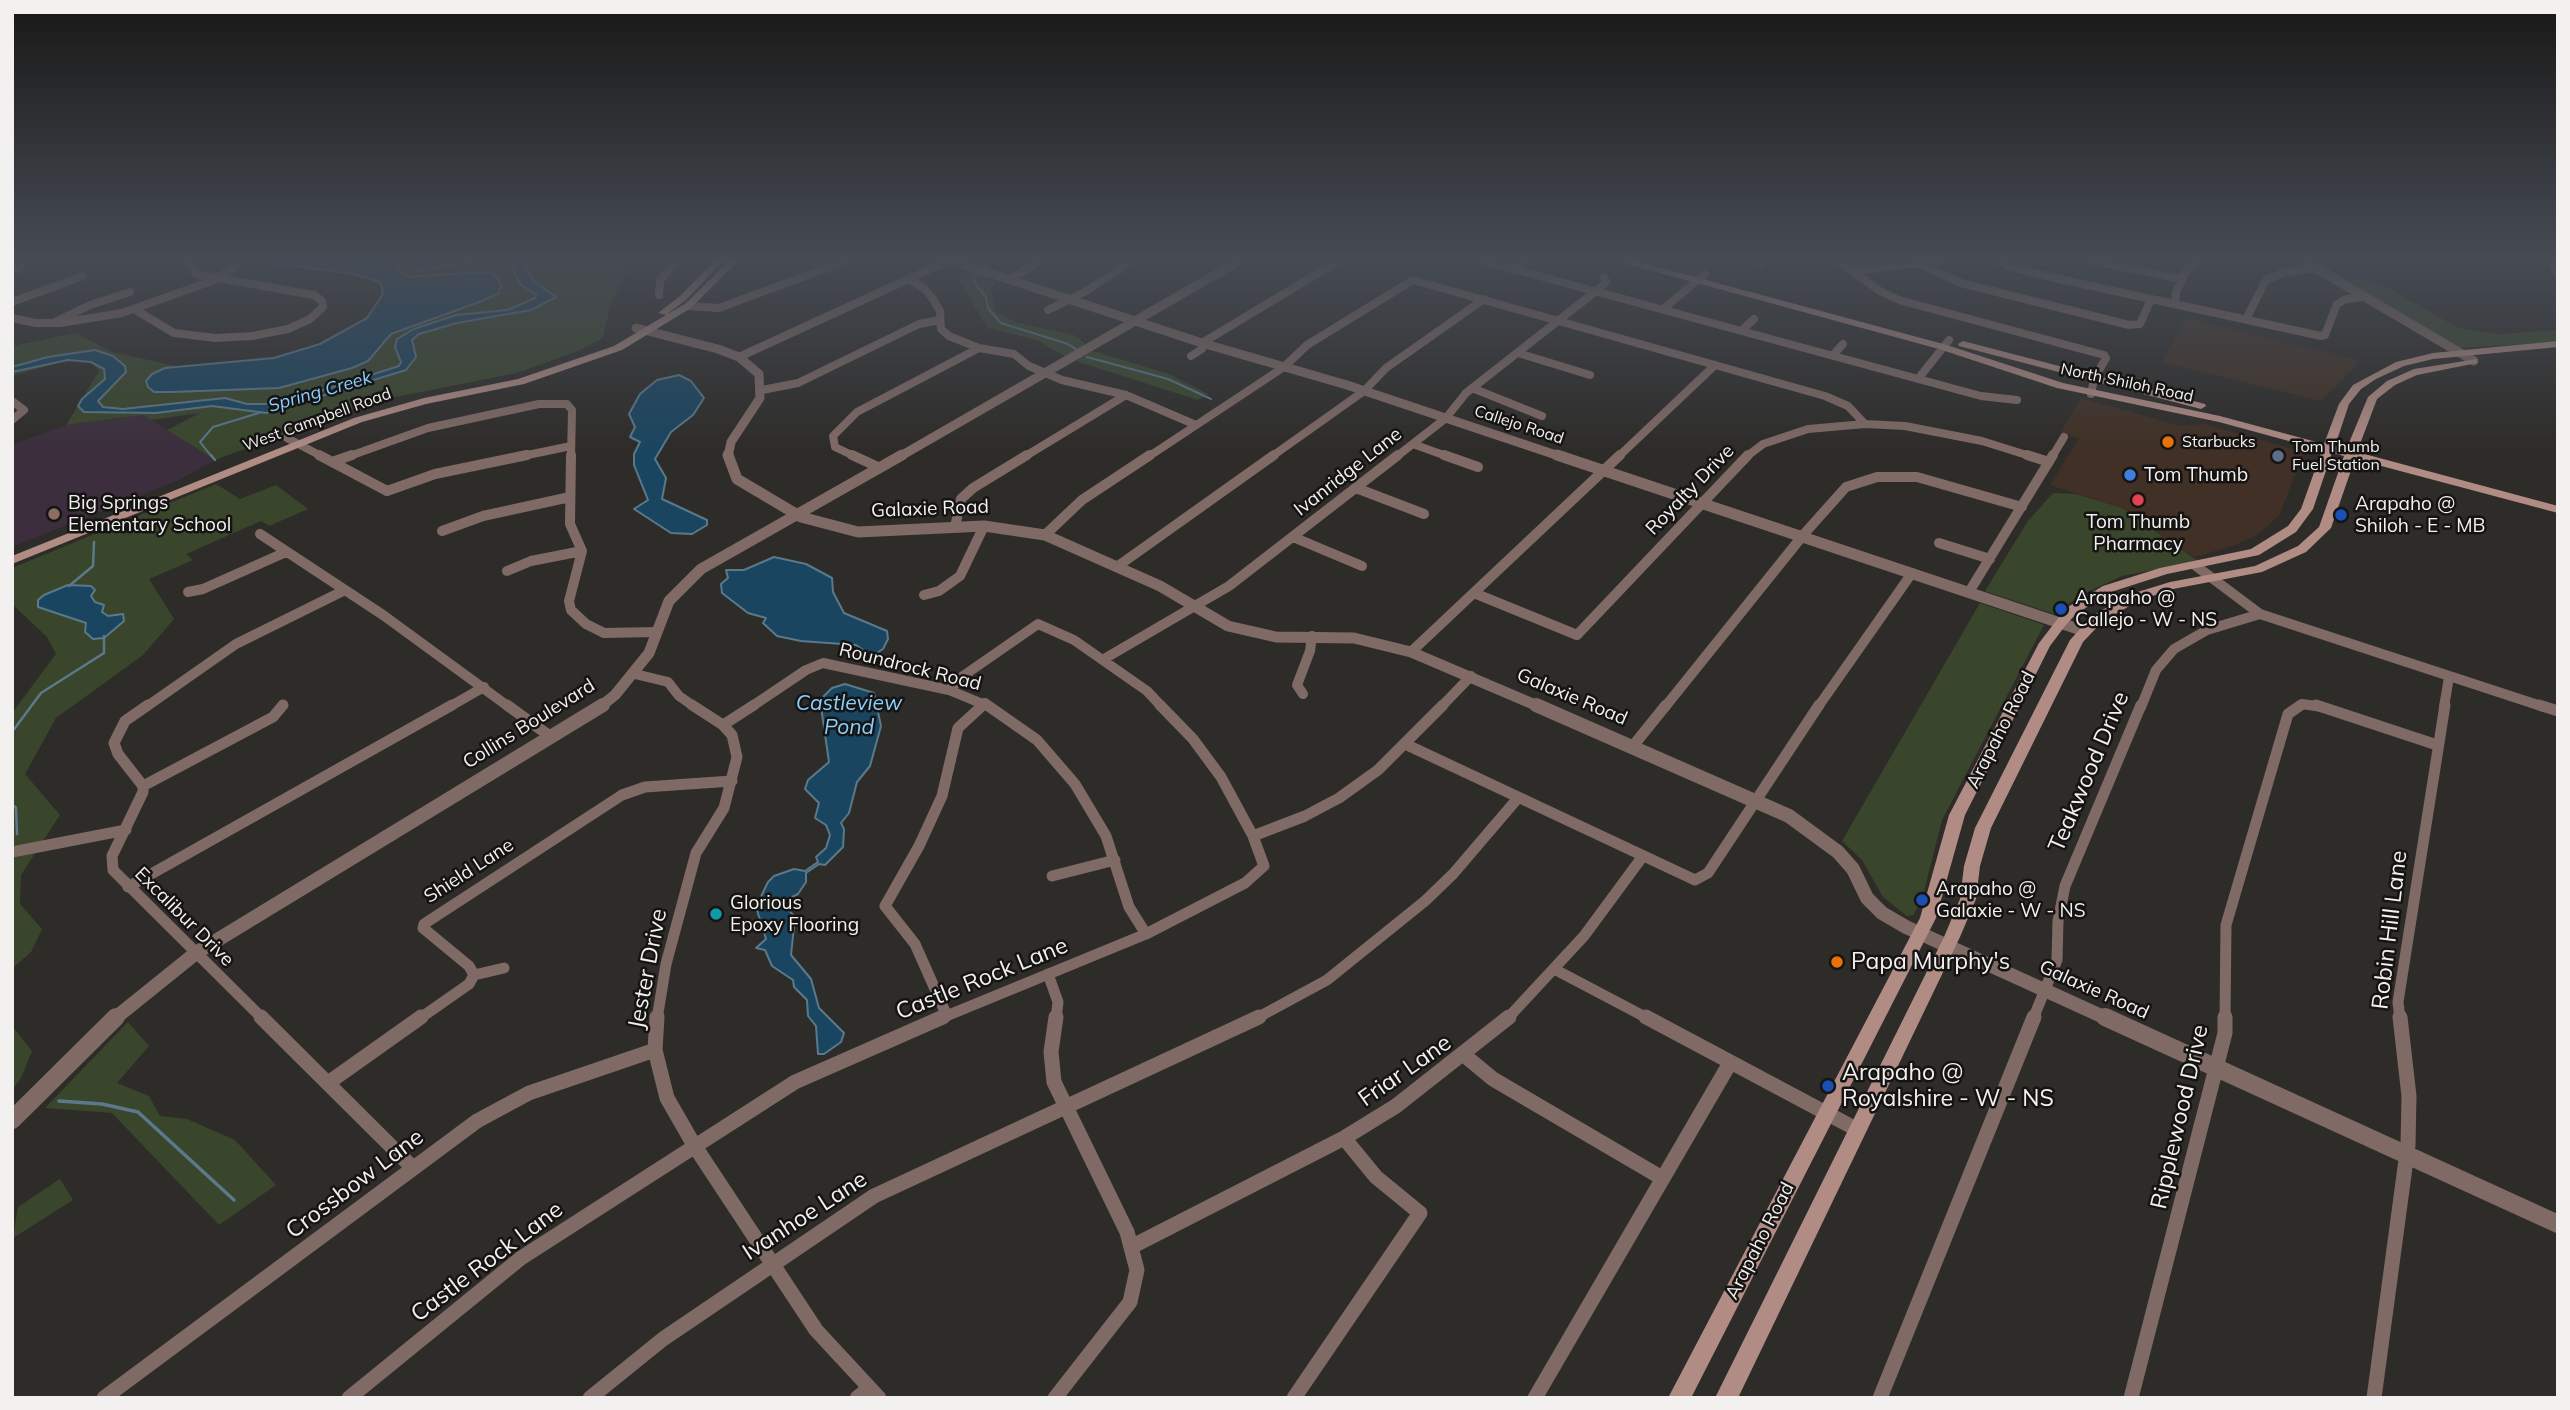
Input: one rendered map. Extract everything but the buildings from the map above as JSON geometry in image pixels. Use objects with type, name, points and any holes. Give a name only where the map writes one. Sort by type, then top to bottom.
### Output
[{"type":"main road","name":"West Campbell Road","points":[[642,330],[651,323]]},
{"type":"main road","name":"West Campbell Road","points":[[12,560],[44,543],[292,440],[393,409],[520,382],[590,355],[656,323]]},
{"type":"main road","name":"North Shiloh Road","points":[[1868,323],[2216,411],[2558,510]]},
{"type":"main road","name":"North Shiloh Road","points":[[1946,344],[2091,394],[2330,445]]},
{"type":"main road","name":"Arapaho Road","points":[[1679,1398],[1920,933],[1939,889],[1944,857],[1957,815],[2045,646],[2060,623],[2071,611],[2107,589],[2164,571],[2255,552],[2292,529],[2307,509],[2348,398],[2375,375],[2408,362],[2558,344]]},
{"type":"main road","name":"Arapaho Road","points":[[1726,1398],[1948,947],[1968,899],[1972,866],[1983,828],[2069,653],[2084,631],[2109,611],[2133,598],[2170,586],[2267,566],[2287,558],[2315,539],[2325,528],[2334,509],[2368,404],[2393,382],[2462,357],[2558,354]]},
{"type":"main road","points":[[2375,375],[2393,382]]},
{"type":"main road","points":[[2189,413],[2199,409],[2216,411]]},
{"type":"main road","name":"North Shiloh Road","points":[[2444,476],[2558,502]]},
{"type":"main road","points":[[2292,529],[2315,539]]},
{"type":"main road","name":"West Campbell Road","points":[[12,552],[44,543]]},
{"type":"street","points":[[157,323],[174,333],[233,337],[288,329],[303,323]]},
{"type":"street","points":[[739,357],[814,323]]},
{"type":"street","points":[[642,330],[739,357],[759,374],[762,390],[798,383],[925,323]]},
{"type":"street","points":[[941,323],[945,333],[979,348],[1014,354],[1045,374],[1083,387],[1126,395],[1196,425]]},
{"type":"street","name":"Collins Boulevard","points":[[12,1120],[33,1096],[123,1011],[196,953],[596,710],[635,674],[649,653],[668,601],[688,580],[716,558],[1137,323]]},
{"type":"street","name":"Callejo Road","points":[[1140,323],[1364,391],[2084,631]]},
{"type":"street","points":[[1191,356],[1202,349],[1202,343],[1236,323]]},
{"type":"street","points":[[1045,535],[1082,500],[1284,367],[1307,345],[1342,323]]},
{"type":"street","points":[[1118,566],[1364,391],[1386,368],[1450,323]]},
{"type":"street","name":"Ivanridge Lane","points":[[1104,659],[1229,586],[1446,418],[1472,388],[1556,323]]},
{"type":"street","points":[[1569,323],[1839,401],[1857,414],[1865,424]]},
{"type":"street","points":[[1715,323],[1990,398],[2017,400]]},
{"type":"street","points":[[1742,330],[1750,323]]},
{"type":"street","points":[[1985,323],[2098,352],[2106,358],[2094,379],[2091,394]]},
{"type":"street","points":[[2263,323],[2321,336],[2325,335],[2330,323]]},
{"type":"street","points":[[2400,323],[2462,357]]},
{"type":"street","points":[[1833,355],[1843,344]]},
{"type":"street","points":[[1918,379],[1946,344]]},
{"type":"street","points":[[878,467],[835,447],[833,436],[857,412],[979,348]]},
{"type":"street","points":[[1518,353],[1590,375]]},
{"type":"street","points":[[1411,652],[1714,365]]},
{"type":"street","points":[[1472,388],[1516,403],[1542,416]]},
{"type":"street","name":"Galaxie Road","points":[[762,390],[755,409],[731,442],[731,467],[737,479],[751,490],[814,522],[858,532],[889,533],[984,526],[1045,535],[1118,566],[1228,626],[1276,637],[1354,638],[1411,652],[1471,676],[1789,816],[1827,842],[1847,861],[1874,906],[1920,933],[2558,1224]]},
{"type":"street","points":[[12,420],[24,410],[14,401],[28,395]]},
{"type":"street","points":[[955,527],[961,499],[972,488],[1126,395]]},
{"type":"street","points":[[332,462],[428,428],[551,402],[567,404],[572,410],[571,528],[582,551],[569,601],[576,618],[604,633],[657,632]]},
{"type":"street","name":"Royalty Drive","points":[[1474,593],[1577,635],[1738,463],[1777,438],[1808,429],[1865,424],[1905,426],[1952,434],[2049,461]]},
{"type":"street","points":[[1768,430],[1777,438]]},
{"type":"street","points":[[1969,592],[2064,437]]},
{"type":"street","points":[[292,440],[387,491],[435,474],[571,446]]},
{"type":"street","points":[[1413,444],[1478,467]]},
{"type":"street","points":[[1633,746],[1802,536],[1841,491],[1851,484],[1877,477],[1903,475],[1939,481],[2022,506]]},
{"type":"street","points":[[1356,488],[1424,514]]},
{"type":"street","points":[[442,531],[482,516],[570,497]]},
{"type":"street","points":[[924,595],[939,592],[960,576],[984,526]]},
{"type":"street","points":[[260,534],[383,615],[551,737]]},
{"type":"street","points":[[1293,537],[1362,566]]},
{"type":"street","points":[[1938,542],[1990,559]]},
{"type":"street","points":[[508,571],[531,561],[582,551]]},
{"type":"street","points":[[188,592],[203,589],[286,552]]},
{"type":"street","points":[[2196,566],[2260,614],[2558,711]]},
{"type":"street","points":[[1405,744],[1695,880],[1708,873],[1755,800],[1912,573]]},
{"type":"street","points":[[283,705],[273,717],[143,786],[118,754],[114,743],[116,734],[125,721],[236,644],[344,591]]},
{"type":"street","name":"Teakwood Drive","points":[[1880,1398],[2057,960],[2058,921],[2065,886],[2156,670],[2174,649],[2207,630],[2260,614]]},
{"type":"street","name":"Castle Rock Lane","points":[[349,1398],[521,1258],[795,1082],[1146,934],[1210,903],[1260,872],[1264,866],[1253,836],[1221,777],[1193,739],[1147,691],[1074,640],[1038,624],[963,676],[949,690]]},
{"type":"street","points":[[1303,694],[1297,685],[1311,651],[1312,636]]},
{"type":"street","name":"Roundrock Road","points":[[723,725],[806,670],[823,663],[949,690],[985,703],[1037,740],[1067,774],[1106,836],[1129,907],[1146,934]]},
{"type":"street","points":[[635,674],[668,682],[680,696],[723,725]]},
{"type":"street","points":[[1253,836],[1284,825],[1339,798],[1378,770],[1471,676]]},
{"type":"street","name":"Robin Hill Lane","points":[[2374,1398],[2406,1156],[2409,1096],[2398,1002],[2449,677]]},
{"type":"street","points":[[128,887],[484,687]]},
{"type":"street","points":[[947,1016],[915,944],[885,906],[919,846],[942,796],[958,728],[985,703]]},
{"type":"street","name":"Ripplewood Drive","points":[[2131,1398],[2225,1033],[2226,925],[2288,714],[2302,704],[2314,704],[2437,745]]},
{"type":"street","name":"Jester Drive","points":[[723,725],[736,745],[737,757],[724,808],[696,853],[666,964],[657,1009],[655,1049],[667,1098],[694,1145],[816,1330],[868,1395]]},
{"type":"street","name":"Shield Lane","points":[[474,975],[461,957],[423,928],[424,924],[622,795],[645,787],[732,780]]},
{"type":"street","name":"Excalibur Drive","points":[[143,786],[111,856],[113,870],[414,1168]]},
{"type":"street","name":"Ivanhoe Lane","points":[[590,1398],[663,1339],[873,1196],[1232,1032],[1327,980],[1425,901],[1453,874],[1518,798]]},
{"type":"street","points":[[12,852],[125,830]]},
{"type":"street","name":"Friar Lane","points":[[1133,1247],[1343,1138],[1396,1105],[1464,1055],[1513,1014],[1554,969],[1589,930],[1643,856]]},
{"type":"street","points":[[1052,876],[1115,860]]},
{"type":"street","points":[[328,1083],[469,984],[474,975],[504,968]]},
{"type":"street","points":[[1554,969],[1858,1130]]},
{"type":"street","points":[[1048,974],[1056,994],[1059,1012],[1052,1042],[1051,1068],[1066,1109],[1133,1247],[1136,1286],[1130,1302],[1055,1398]]},
{"type":"street","name":"Crossbow Lane","points":[[104,1398],[477,1121],[529,1093],[655,1049]]},
{"type":"street","points":[[1464,1055],[1493,1079],[1662,1178]]},
{"type":"street","points":[[1535,1398],[1730,1063]]},
{"type":"street","name":"Collins Boulevard","points":[[12,1107],[33,1096]]},
{"type":"street","points":[[1294,1398],[1420,1213],[1376,1177],[1343,1138]]},
{"type":"shaded area","points":[[2183,323],[2205,323],[2360,361],[2321,401],[2162,362]]},
{"type":"shaded area","points":[[2081,398],[2180,426],[2203,424],[2304,452],[2279,516],[2257,535],[2233,546],[2194,557],[2122,508],[2050,485],[2079,438],[2060,433]]},
{"type":"shaded area","name":"Big Springs Elementary School","points":[[143,415],[215,460],[179,480],[12,547],[12,445],[66,425]]},
{"type":"green space","points":[[422,323],[606,323],[603,338],[580,350],[517,373],[375,401],[215,460],[167,430],[200,413],[151,420],[143,415],[66,425],[99,371],[91,362],[68,360],[12,376],[12,346],[76,333],[112,352],[176,366],[165,368],[154,392],[279,388],[368,361],[391,334]]},
{"type":"green space","points":[[985,323],[1019,323],[1074,335],[1088,346],[1067,358],[1037,340],[988,328]]},
{"type":"green space","points":[[2414,323],[2449,323],[2458,328],[2499,334],[2558,330],[2558,342],[2457,348]]},
{"type":"green space","points":[[1093,351],[1169,374],[1208,394],[1198,400],[1076,361]]},
{"type":"green space","points":[[216,484],[240,499],[276,485],[308,509],[269,526],[261,521],[186,554],[193,560],[149,579],[174,619],[143,655],[56,718],[25,774],[60,815],[21,875],[20,904],[42,929],[31,952],[12,969],[12,713],[56,654],[47,637],[12,604],[12,568]]},
{"type":"green space","points":[[2053,493],[2076,494],[2122,508],[2198,561],[2122,576],[2083,594],[2054,614],[1985,591],[2028,521]]},
{"type":"green space","points":[[1980,603],[2044,625],[1942,820],[1923,895],[1914,915],[1907,916],[1883,897],[1862,860],[1842,841]]},
{"type":"green space","points":[[128,1022],[149,1046],[117,1083],[149,1096],[160,1116],[187,1119],[235,1140],[276,1185],[219,1225],[112,1113],[45,1108]]},
{"type":"green space","points":[[12,1026],[32,1051],[21,1078],[12,1090]]},
{"type":"green space","points":[[60,1179],[73,1200],[13,1238],[18,1207]]},
{"type":"water","points":[[358,323],[422,323],[391,334],[368,361],[279,388],[154,392],[146,381],[152,374],[165,368],[274,358],[320,344]]},
{"type":"water","name":"Spring Creek","points":[[433,323],[458,323],[419,334],[412,340],[416,357],[406,370],[266,413],[212,406],[156,413],[84,412],[78,406],[82,399],[105,379],[104,369],[91,362],[68,360],[12,372],[12,367],[48,357],[95,350],[113,356],[125,366],[126,372],[98,401],[103,407],[123,409],[225,398],[247,404],[280,404],[399,366],[401,362],[395,347],[397,339]]},
{"type":"water","points":[[679,375],[691,381],[704,398],[693,415],[671,432],[655,459],[666,478],[662,499],[707,520],[707,525],[692,534],[671,533],[634,509],[648,500],[634,465],[634,454],[640,442],[630,437],[635,427],[629,414],[640,394],[657,380]]},
{"type":"water","points":[[774,557],[806,564],[832,578],[833,592],[844,613],[887,631],[888,639],[883,649],[872,656],[856,645],[801,641],[777,636],[763,623],[766,618],[748,613],[722,593],[721,584],[728,578],[726,570],[744,570]]},
{"type":"water","points":[[68,585],[91,586],[95,590],[91,596],[95,602],[104,605],[102,612],[108,616],[123,614],[124,621],[104,638],[93,639],[85,632],[86,623],[38,607],[38,600],[44,595]]},
{"type":"water","name":"Castleview Pond","points":[[845,684],[874,693],[881,726],[870,766],[857,782],[849,813],[841,823],[844,829],[843,847],[825,865],[819,864],[806,873],[806,882],[798,894],[786,900],[785,906],[795,917],[791,955],[811,979],[819,1008],[844,1033],[841,1042],[824,1054],[818,1054],[816,1026],[808,1016],[807,1000],[794,987],[793,980],[772,966],[765,950],[756,948],[766,939],[756,907],[768,882],[774,876],[794,869],[805,871],[818,862],[816,857],[826,848],[830,835],[826,825],[815,818],[819,803],[805,789],[808,780],[829,762],[820,700],[832,688]]},
{"type":"waterway","points":[[1001,323],[1068,344],[1077,350]]},
{"type":"waterway","points":[[1087,357],[1168,379],[1211,399]]},
{"type":"waterway","name":"Spring Creek","points":[[212,457],[200,442],[213,427],[262,412]]},
{"type":"waterway","points":[[211,455],[215,460]]},
{"type":"waterway","points":[[69,586],[93,566],[94,542]]},
{"type":"waterway","points":[[12,732],[41,693],[104,653],[104,636]]},
{"type":"waterway","points":[[12,804],[16,808],[17,834]]},
{"type":"waterway","points":[[59,1101],[102,1104],[138,1112],[234,1200]]},
{"type":"place","name":"Starbucks","points":[[2168,442]]},
{"type":"place","name":"Tom Thumb Fuel Station","points":[[2278,456]]},
{"type":"place","name":"Tom Thumb","points":[[2130,475]]},
{"type":"place","name":"Tom Thumb Pharmacy","points":[[2138,500]]},
{"type":"place","name":"Big Springs Elementary School","points":[[54,514]]},
{"type":"place","name":"Arapaho @ Shiloh - E - MB","points":[[2341,515]]},
{"type":"place","name":"Arapaho @ Callejo - W - NS","points":[[2061,609]]},
{"type":"place","name":"Arapaho @ Galaxie - W - NS","points":[[1922,900]]},
{"type":"place","name":"Glorious Epoxy Flooring","points":[[716,914]]},
{"type":"place","name":"Papa Murphy's","points":[[1837,962]]},
{"type":"place","name":"Arapaho @ Royalshire - W - NS","points":[[1828,1086]]}]
